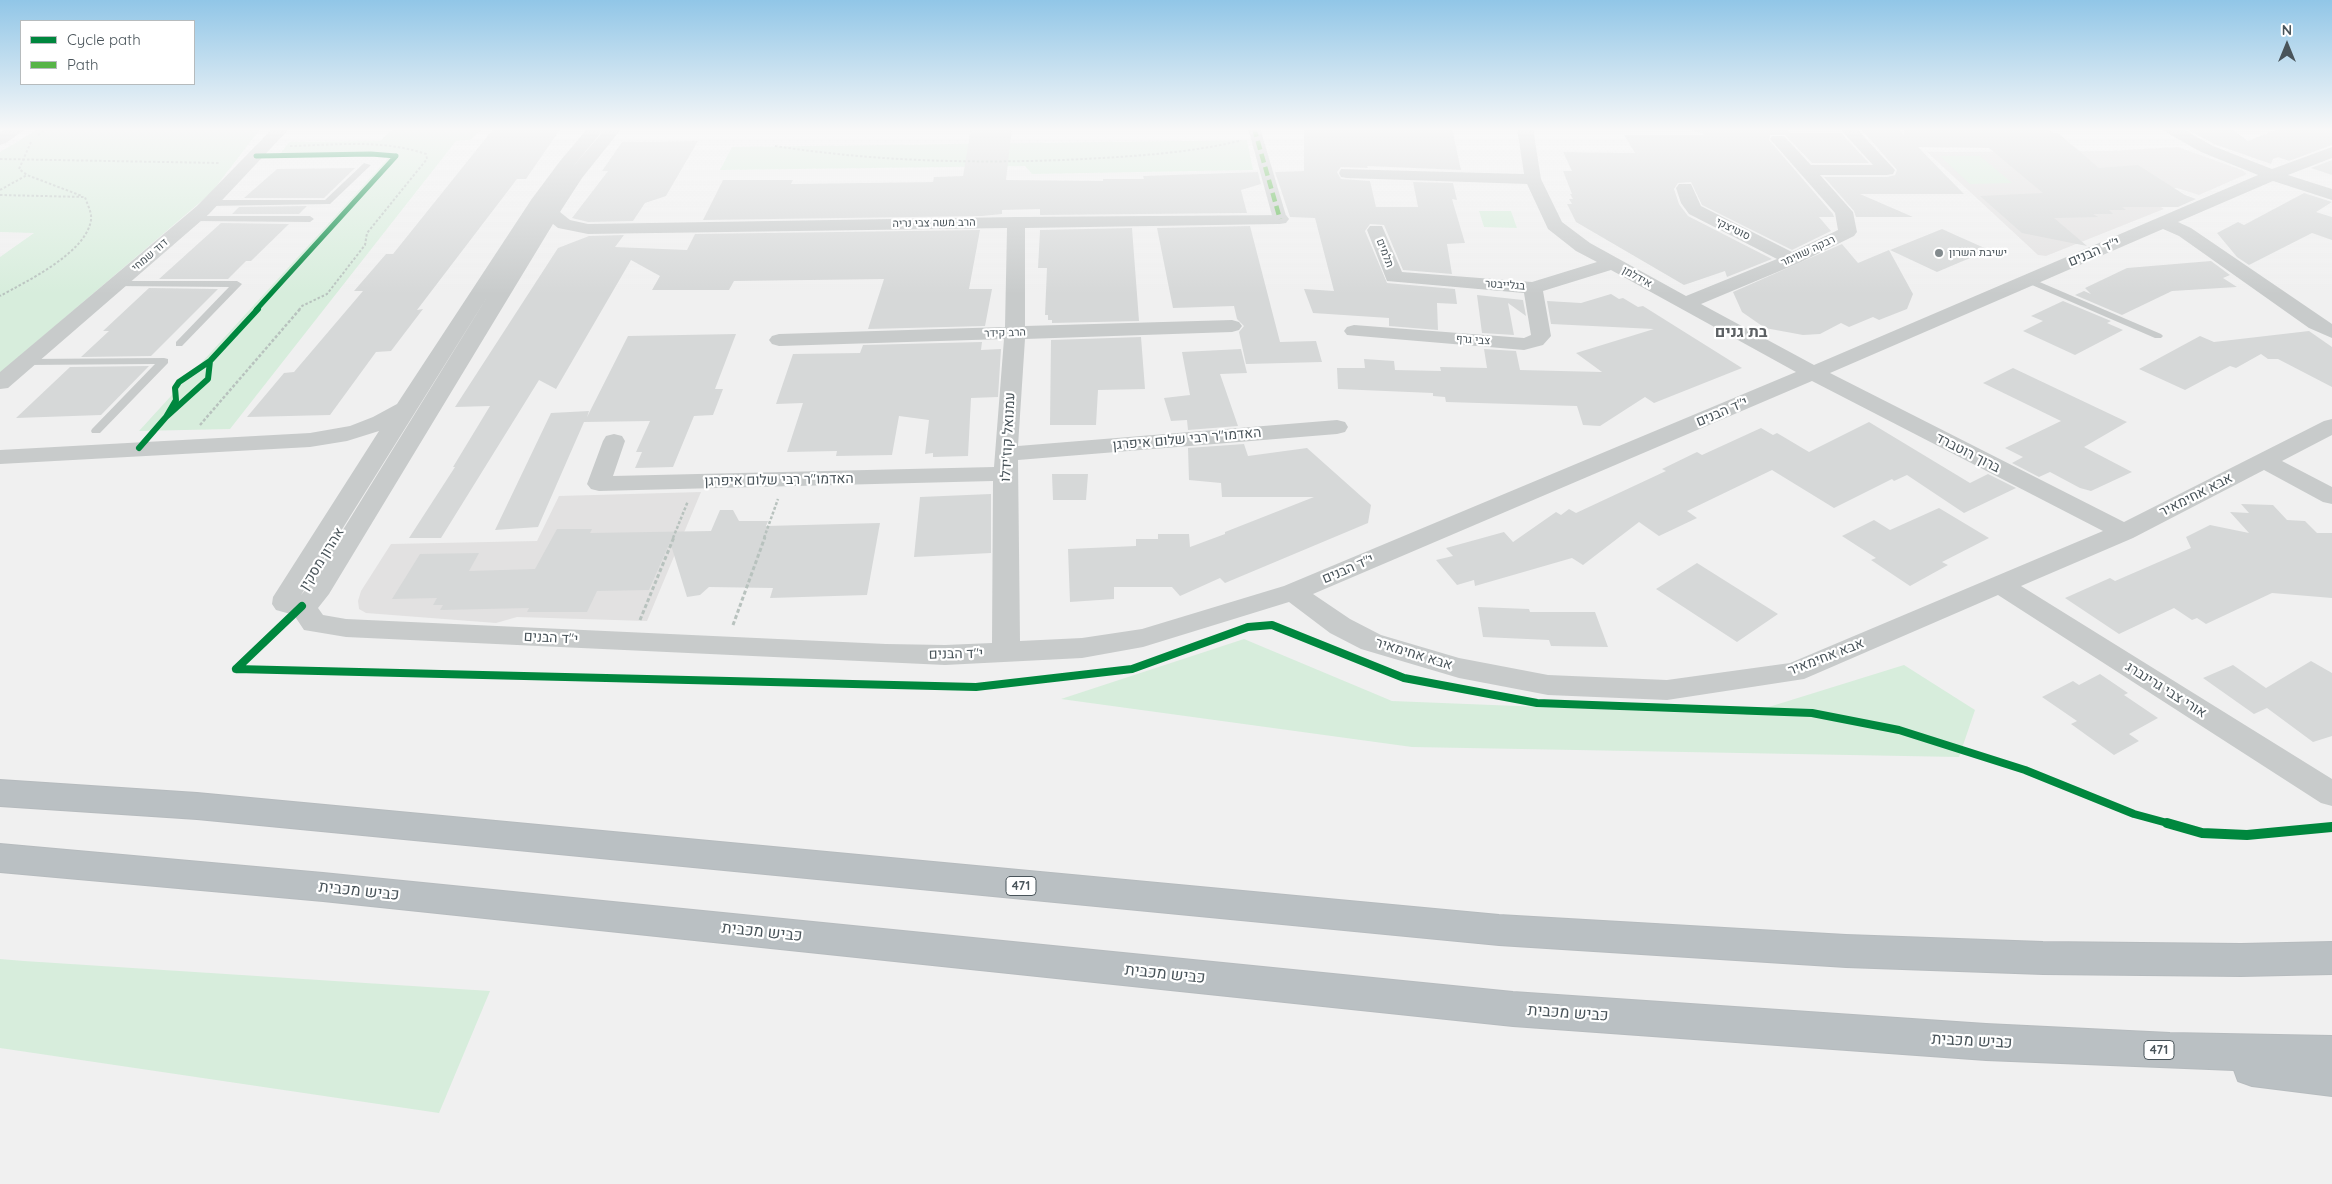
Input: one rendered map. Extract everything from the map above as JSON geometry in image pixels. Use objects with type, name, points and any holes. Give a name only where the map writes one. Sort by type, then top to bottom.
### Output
[{"type":"highway","name":"471","points":[[0,793],[216,808],[1508,931],[1846,951],[2043,958],[2241,960],[2332,958]]},
{"type":"highway","name":"כביש מכבית","points":[[0,858],[323,887],[1513,1009],[1860,1034],[2170,1051],[2332,1054]]},
{"type":"highway","points":[[2241,960],[2332,948]]},
{"type":"highway","points":[[2049,1044],[2332,1078]]},
{"type":"street","name":"דוד שמחי","points":[[9,375],[193,219],[229,183]]},
{"type":"street","name":"אהרון מסקין","points":[[554,183],[406,406],[286,597],[285,604],[302,606],[311,602],[526,251],[571,183]]},
{"type":"street","points":[[1270,183],[1280,219]]},
{"type":"street","name":"אידלמן","points":[[1535,183],[1554,225],[1583,247],[1813,374]]},
{"type":"street","name":"רבקה שווימר","points":[[1685,303],[1792,259],[1848,232],[1844,212],[1817,183]]},
{"type":"street","name":"י\"ד הבנים","points":[[302,606],[314,623],[346,628],[886,654],[945,655],[1082,648],[1143,638],[1293,592],[1813,374],[2254,183]]},
{"type":"street","points":[[2299,183],[2332,194]]},
{"type":"street","name":"סוטיצקי","points":[[1685,188],[1690,203],[1695,210],[1792,259]]},
{"type":"street","name":"הרב משה צבי נריה","points":[[551,213],[564,224],[588,229]]},
{"type":"street","name":"הרב משה צבי נריה","points":[[526,251],[550,237],[588,229],[1280,219]]},
{"type":"street","name":"עמנואל קוז'ידלו","points":[[1006,652],[1006,464],[1015,333],[1016,222]]},
{"type":"street","points":[[2163,222],[2185,232],[2316,324],[2332,332]]},
{"type":"street","name":"תלמים","points":[[1376,230],[1394,277]]},
{"type":"street","name":"בגלייבטר","points":[[1394,277],[1533,288],[1613,263]]},
{"type":"street","name":"צבי גרף","points":[[1354,331],[1524,344],[1536,341],[1541,336],[1533,288]]},
{"type":"street","name":"הרב קידר","points":[[779,340],[1232,326]]},
{"type":"street","name":"ברוך רוטברד","points":[[1813,374],[2124,532]]},
{"type":"street","points":[[0,456],[310,440],[340,436],[372,427],[406,406]]},
{"type":"street","name":"אבא אחימאיר","points":[[1293,592],[1340,626],[1371,642],[1460,668],[1548,685],[1667,690],[1794,672],[2124,532],[2332,426]]},
{"type":"street","name":"האדמו\"ר רבי שלום איפרגן","points":[[614,441],[599,484],[785,480],[1006,464],[1337,427]]},
{"type":"street","points":[[310,440],[339,442],[355,447],[372,460]]},
{"type":"street","points":[[0,449],[39,453]]},
{"type":"street","points":[[2264,461],[2332,497]]},
{"type":"street","name":"אורי צבי גרינברג","points":[[2001,585],[2332,794]]},
{"type":"lane","points":[[210,203],[327,202],[347,183]]},
{"type":"lane","points":[[193,219],[310,219]]},
{"type":"lane","points":[[2028,280],[2158,336]]},
{"type":"lane","points":[[116,284],[237,284],[179,344]]},
{"type":"lane","points":[[9,375],[164,361],[96,431]]},
{"type":"path","points":[[0,190],[12,183]]},
{"type":"path","points":[[49,183],[85,197]]},
{"type":"path","points":[[182,446],[302,306],[326,294],[365,245],[367,233],[407,183]]},
{"type":"path","points":[[0,195],[85,197]]},
{"type":"path","points":[[0,296],[30,279],[80,244],[91,219],[85,197]]},
{"type":"path","points":[[726,646],[785,480]]},
{"type":"path","points":[[632,642],[696,482]]},
{"type":"shaded area","points":[[1961,183],[2226,183],[2199,195],[2177,188],[2137,190],[2164,209],[2046,256],[2038,255]]},
{"type":"shaded area","points":[[701,492],[647,621],[517,617],[496,623],[366,613],[359,609],[358,601],[361,591],[391,544],[537,541],[559,496]]},
{"type":"green space","points":[[0,183],[218,183],[211,193],[0,373],[0,257],[34,233],[0,232]]},
{"type":"green space","points":[[365,183],[423,183],[230,429],[139,431]]},
{"type":"green space","points":[[1479,211],[1511,211],[1517,228],[1484,227]]},
{"type":"green space","points":[[1244,639],[1392,701],[1743,715],[1904,665],[1975,710],[1959,757],[1412,747],[1061,699]]},
{"type":"green space","points":[[0,959],[490,991],[439,1113],[0,1048]]},
{"type":"building","points":[[261,183],[339,183],[324,198],[244,198]]},
{"type":"building","points":[[450,183],[514,183],[417,310],[423,309],[391,351],[376,352],[330,415],[247,417],[284,373],[294,372],[363,291],[354,291],[386,254],[393,254]]},
{"type":"building","points":[[599,183],[673,183],[666,196],[645,203],[633,221],[588,222],[572,218]]},
{"type":"building","points":[[721,183],[1261,184],[1241,190],[1247,213],[1040,215],[1040,209],[1002,210],[1002,214],[982,216],[703,220]]},
{"type":"building","points":[[1279,183],[1371,183],[1376,207],[1418,207],[1413,183],[1453,183],[1457,200],[1452,199],[1465,243],[1447,244],[1452,274],[1403,270],[1384,225],[1370,224],[1365,231],[1387,283],[1455,289],[1457,304],[1437,303],[1438,330],[1389,326],[1389,318],[1313,313],[1304,289],[1334,291],[1315,218],[1290,217]]},
{"type":"building","points":[[1568,183],[1678,183],[1674,189],[1679,204],[1688,216],[1772,259],[1727,277],[1725,271],[1684,285],[1576,222],[1567,204],[1572,204],[1569,199],[1573,199],[1570,194],[1572,194]]},
{"type":"building","points":[[1692,183],[1806,183],[1834,217],[1819,217],[1831,231],[1792,250],[1702,205]]},
{"type":"building","points":[[1830,183],[1953,183],[1964,194],[1860,194],[1913,217],[1856,217],[1854,211]]},
{"type":"building","points":[[2031,183],[2167,183],[2185,195],[2196,199],[2178,207],[2122,207],[2126,210],[2109,210],[2113,214],[2093,214],[2098,217],[2054,218],[2087,246],[2022,233],[1980,196],[2043,193]]},
{"type":"building","points":[[2304,193],[2332,202],[2316,212],[2332,217],[2332,240],[2312,233],[2249,265],[2237,257],[2217,233],[2238,222],[2244,225]]},
{"type":"building","points":[[307,206],[299,214],[232,214],[239,207]]},
{"type":"building","points":[[221,223],[289,224],[251,261],[246,261],[228,279],[159,279]]},
{"type":"building","points":[[1250,226],[1280,342],[1316,341],[1322,362],[1246,364],[1239,332],[1244,326],[1237,319],[1234,306],[1173,308],[1157,228]]},
{"type":"building","points":[[1132,228],[1139,321],[1052,323],[1052,320],[1048,320],[1048,315],[1045,315],[1047,268],[1038,268],[1040,230]]},
{"type":"building","name":"ישיבת השרון","points":[[1942,229],[1989,250],[1937,272],[1890,250]]},
{"type":"building","points":[[980,230],[969,289],[992,289],[985,326],[868,329],[884,279],[734,281],[729,290],[652,290],[660,276],[631,260],[556,389],[539,380],[441,538],[409,538],[455,467],[453,467],[490,406],[455,407],[558,248],[589,236],[624,235],[615,247],[687,250],[695,234]]},
{"type":"building","points":[[1842,244],[1858,263],[1889,250],[1913,294],[1907,309],[1879,320],[1873,317],[1849,327],[1841,323],[1820,334],[1803,335],[1765,328],[1742,312],[1733,292]]},
{"type":"building","points":[[2211,261],[2230,275],[2223,278],[2237,287],[2172,291],[2122,315],[2075,295],[2084,291],[2091,294],[2085,288],[2127,268]]},
{"type":"building","points":[[149,288],[218,289],[151,356],[81,357],[109,331],[103,331]]},
{"type":"building","points":[[1611,294],[1619,299],[1623,298],[1638,307],[1643,306],[1742,368],[1654,403],[1645,397],[1600,426],[1583,425],[1577,406],[1446,402],[1445,397],[1433,396],[1433,393],[1338,389],[1337,368],[1365,368],[1364,359],[1394,361],[1395,370],[1441,371],[1440,367],[1487,368],[1484,349],[1516,351],[1520,370],[1602,372],[1576,353],[1654,329],[1551,324],[1547,301],[1581,303]]},
{"type":"building","points":[[1477,295],[1523,300],[1526,316],[1508,303],[1514,335],[1482,333]]},
{"type":"building","points":[[2063,301],[2111,321],[2107,323],[2123,330],[2075,355],[2023,331],[2043,321],[2031,316]]},
{"type":"building","points":[[2309,331],[2332,347],[2332,387],[2278,359],[2268,359],[2261,354],[2236,368],[2230,366],[2185,390],[2139,369],[2200,336],[2214,342]]},
{"type":"building","points":[[736,334],[715,389],[723,389],[713,415],[694,416],[673,467],[635,468],[642,452],[636,452],[650,421],[584,422],[538,527],[495,530],[551,413],[589,411],[587,417],[628,336]]},
{"type":"building","points":[[1141,337],[1145,389],[1098,390],[1096,425],[1050,425],[1051,340]]},
{"type":"building","points":[[982,342],[981,350],[1001,349],[998,397],[971,398],[968,456],[933,457],[933,453],[925,454],[929,420],[899,416],[892,455],[836,456],[837,451],[787,452],[803,403],[776,404],[793,354],[860,353],[863,345]]},
{"type":"building","points":[[1241,349],[1247,373],[1220,374],[1238,426],[1188,430],[1187,420],[1171,421],[1164,398],[1190,395],[1182,352]]},
{"type":"building","points":[[149,366],[101,415],[16,418],[70,367]]},
{"type":"building","points":[[2013,368],[2127,422],[2084,447],[2132,472],[2091,491],[2080,488],[2050,472],[2039,477],[2012,463],[2023,457],[2005,448],[2061,421],[1983,383]]},
{"type":"building","points":[[1869,422],[1970,483],[1988,474],[2016,488],[1964,513],[1907,475],[1894,481],[1892,479],[1834,508],[1772,470],[1687,511],[1697,518],[1659,536],[1639,522],[1583,565],[1572,558],[1475,586],[1474,580],[1457,585],[1436,560],[1453,556],[1446,548],[1504,532],[1513,542],[1556,512],[1561,515],[1569,509],[1576,513],[1666,471],[1662,469],[1697,452],[1702,455],[1761,428],[1773,435],[1777,433],[1809,452]]},
{"type":"building","points":[[1244,444],[1248,456],[1307,448],[1371,505],[1368,523],[1225,583],[1220,578],[1180,596],[1172,587],[1114,587],[1114,599],[1070,602],[1068,549],[1136,546],[1136,539],[1158,539],[1158,534],[1189,534],[1190,547],[1314,497],[1222,497],[1221,483],[1189,480],[1188,448]]},
{"type":"building","points":[[1052,474],[1088,474],[1086,500],[1053,500]]},
{"type":"building","points":[[991,494],[991,553],[914,557],[920,497]]},
{"type":"building","points":[[2241,504],[2273,505],[2287,520],[2305,521],[2317,533],[2332,533],[2332,598],[2272,593],[2206,624],[2197,618],[2192,620],[2174,608],[2119,634],[2065,598],[2110,578],[2115,581],[2191,548],[2186,537],[2210,525],[2249,533],[2230,512],[2249,513]]},
{"type":"building","points":[[1939,508],[1989,538],[1942,562],[1948,565],[1910,586],[1871,560],[1876,558],[1842,536],[1874,520],[1890,530]]},
{"type":"building","points":[[720,510],[733,510],[739,521],[768,521],[766,526],[880,523],[867,595],[770,598],[773,588],[709,587],[700,595],[687,597],[670,542],[649,590],[597,591],[587,612],[527,612],[529,608],[440,610],[443,605],[433,605],[437,598],[392,599],[420,554],[479,553],[469,571],[535,569],[557,529],[592,529],[590,533],[711,531]]},
{"type":"building","points":[[1697,563],[1778,614],[1737,642],[1656,589]]},
{"type":"building","points":[[1478,607],[1529,609],[1530,612],[1595,612],[1608,647],[1551,646],[1549,640],[1483,637]]},
{"type":"building","points":[[2311,661],[2332,673],[2332,736],[2313,742],[2267,708],[2254,714],[2203,678],[2233,665],[2266,688]]},
{"type":"building","points":[[2100,674],[2128,693],[2124,695],[2158,718],[2129,734],[2139,741],[2114,755],[2071,724],[2077,721],[2042,697],[2073,681],[2079,685]]},
{"type":"marked path","points":[[1270,183],[1280,219]]},
{"type":"cycle path","points":[[166,417],[176,400],[175,388],[179,382],[210,361],[371,183]]},
{"type":"cycle path","points":[[139,448],[166,417],[208,379],[210,361]]},
{"type":"cycle path","points":[[236,669],[302,606]]},
{"type":"cycle path","points":[[236,669],[976,687],[1132,669],[1248,627],[1272,625],[1404,678],[1537,703],[1812,713],[1899,730],[2025,770],[2134,814],[2202,833],[2247,835],[2332,827]]},
{"type":"place","name":"ישיבת השרון","points":[[1939,253]]},
{"type":"district","name":"בת גנים","points":[[1741,332]]}]
